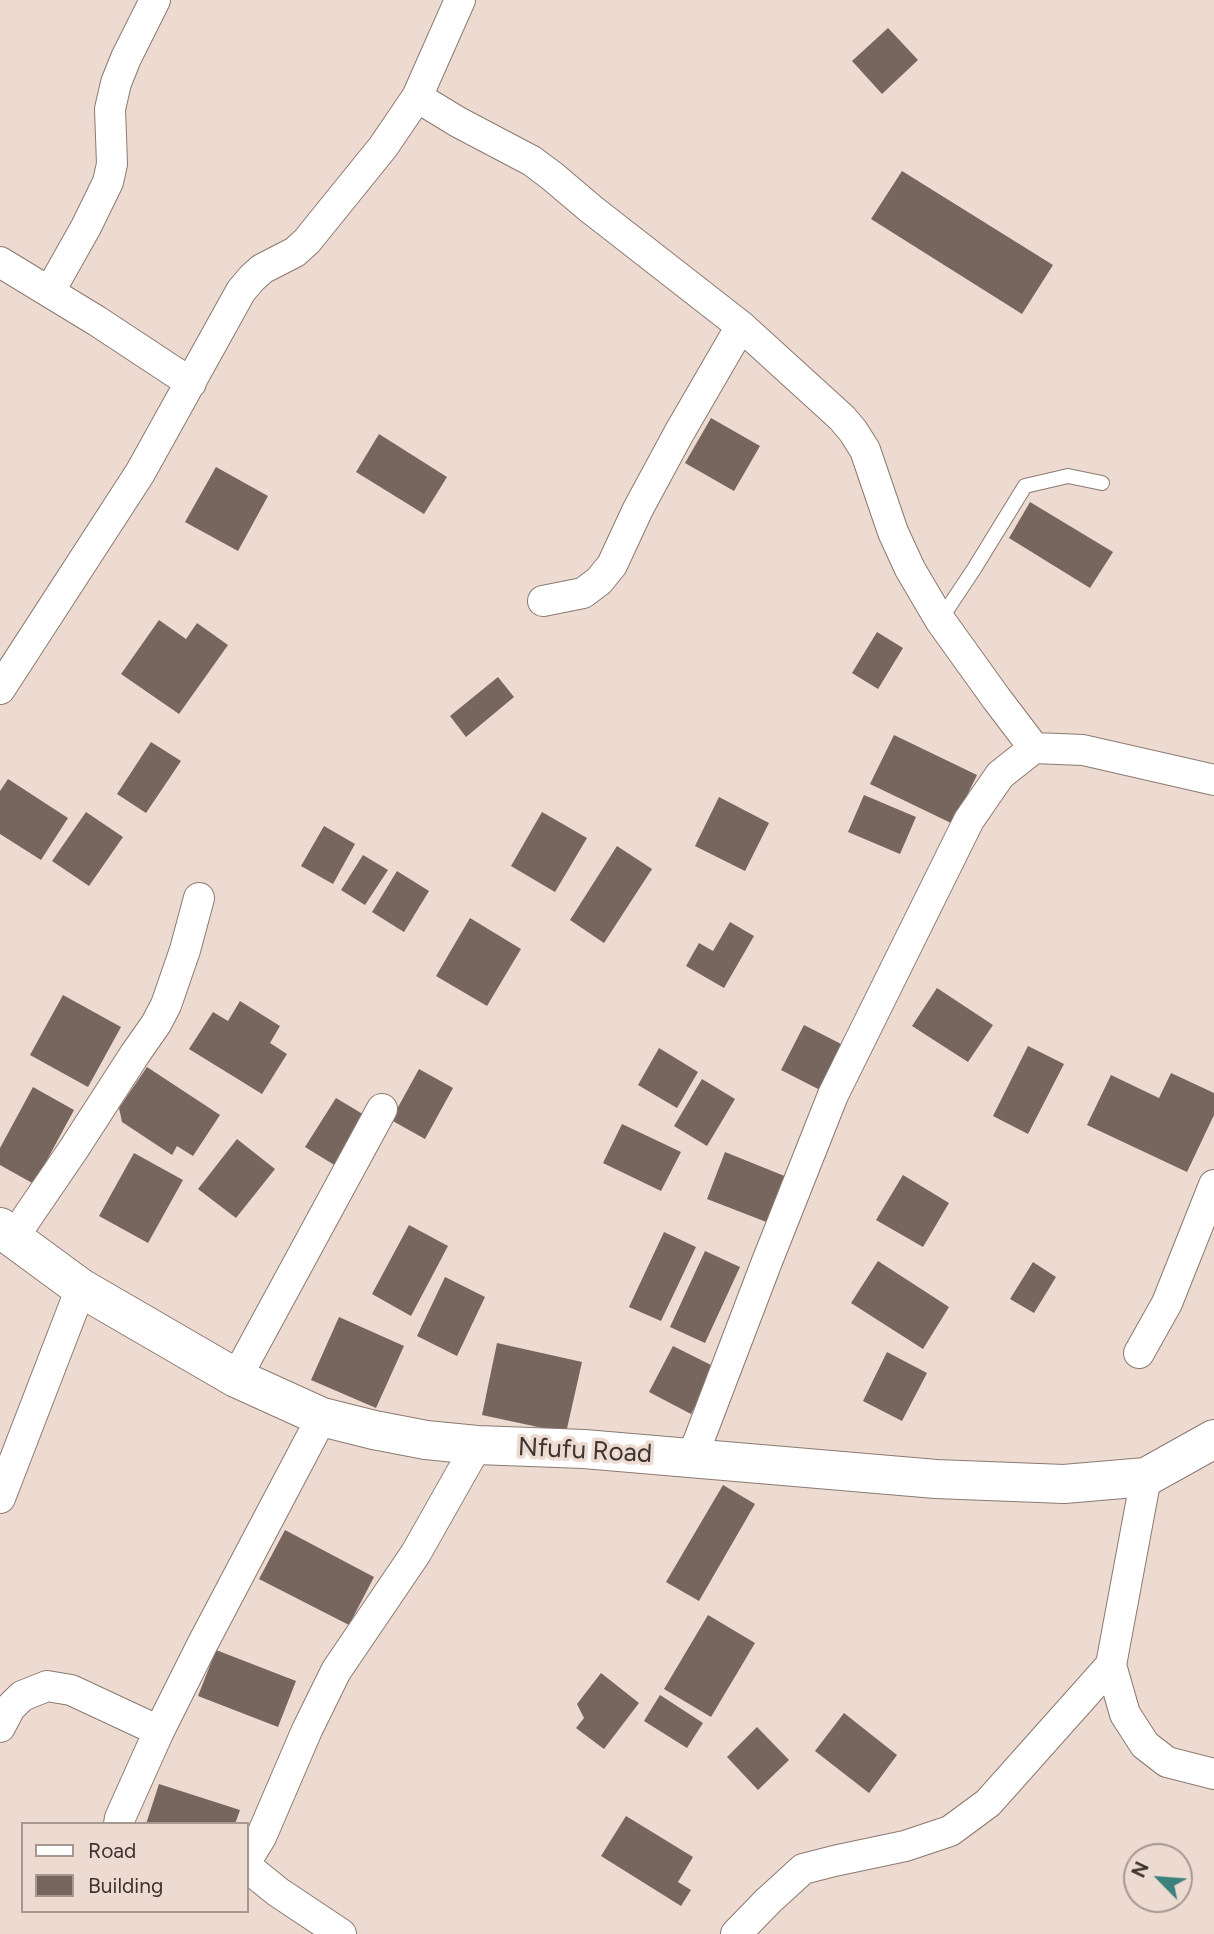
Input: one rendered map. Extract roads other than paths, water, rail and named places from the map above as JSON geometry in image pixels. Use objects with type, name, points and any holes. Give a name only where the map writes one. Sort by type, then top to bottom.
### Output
[{"type":"street","points":[[50,291],[108,182],[112,163],[110,109],[116,83],[155,0]]},
{"type":"street","points":[[0,689],[140,472],[241,291],[262,269],[295,252],[307,241],[383,147],[417,97],[460,0]]},
{"type":"street","points":[[417,97],[552,176],[741,326],[829,405],[853,431],[865,450],[893,532],[910,569],[940,620],[1034,748]]},
{"type":"street","points":[[0,262],[50,291],[191,383]]},
{"type":"street","points":[[543,601],[583,593],[600,581],[612,565],[656,477],[741,326]]},
{"type":"street","points":[[692,1458],[833,1095],[969,820],[1000,775],[1034,748],[1083,750],[1214,780]]},
{"type":"street","points":[[6,1233],[73,1150],[156,1024],[166,1005],[185,950],[199,898]]},
{"type":"street","points":[[236,1378],[382,1109]]},
{"type":"street","points":[[1139,1353],[1167,1303],[1214,1185]]},
{"type":"street","name":"Nfufu Road","points":[[6,1233],[81,1288],[236,1378],[321,1417],[426,1440],[583,1449],[936,1479],[1064,1484],[1146,1477],[1214,1439]]},
{"type":"street","points":[[0,1498],[81,1288]]},
{"type":"street","points":[[119,1822],[159,1731],[321,1417]]},
{"type":"street","points":[[248,1858],[261,1837],[307,1730],[336,1671],[416,1553],[477,1445]]},
{"type":"street","points":[[1146,1477],[1111,1665],[1125,1714],[1145,1745],[1167,1762],[1214,1774]]},
{"type":"street","points":[[736,1934],[803,1869],[905,1846],[950,1831],[988,1803],[1111,1665]]},
{"type":"street","points":[[0,1727],[10,1708],[22,1696],[47,1686],[71,1690],[159,1731]]},
{"type":"street","points":[[248,1868],[278,1892],[341,1934]]},
{"type":"lane","points":[[940,620],[1026,486],[1068,476],[1102,483]]}]
